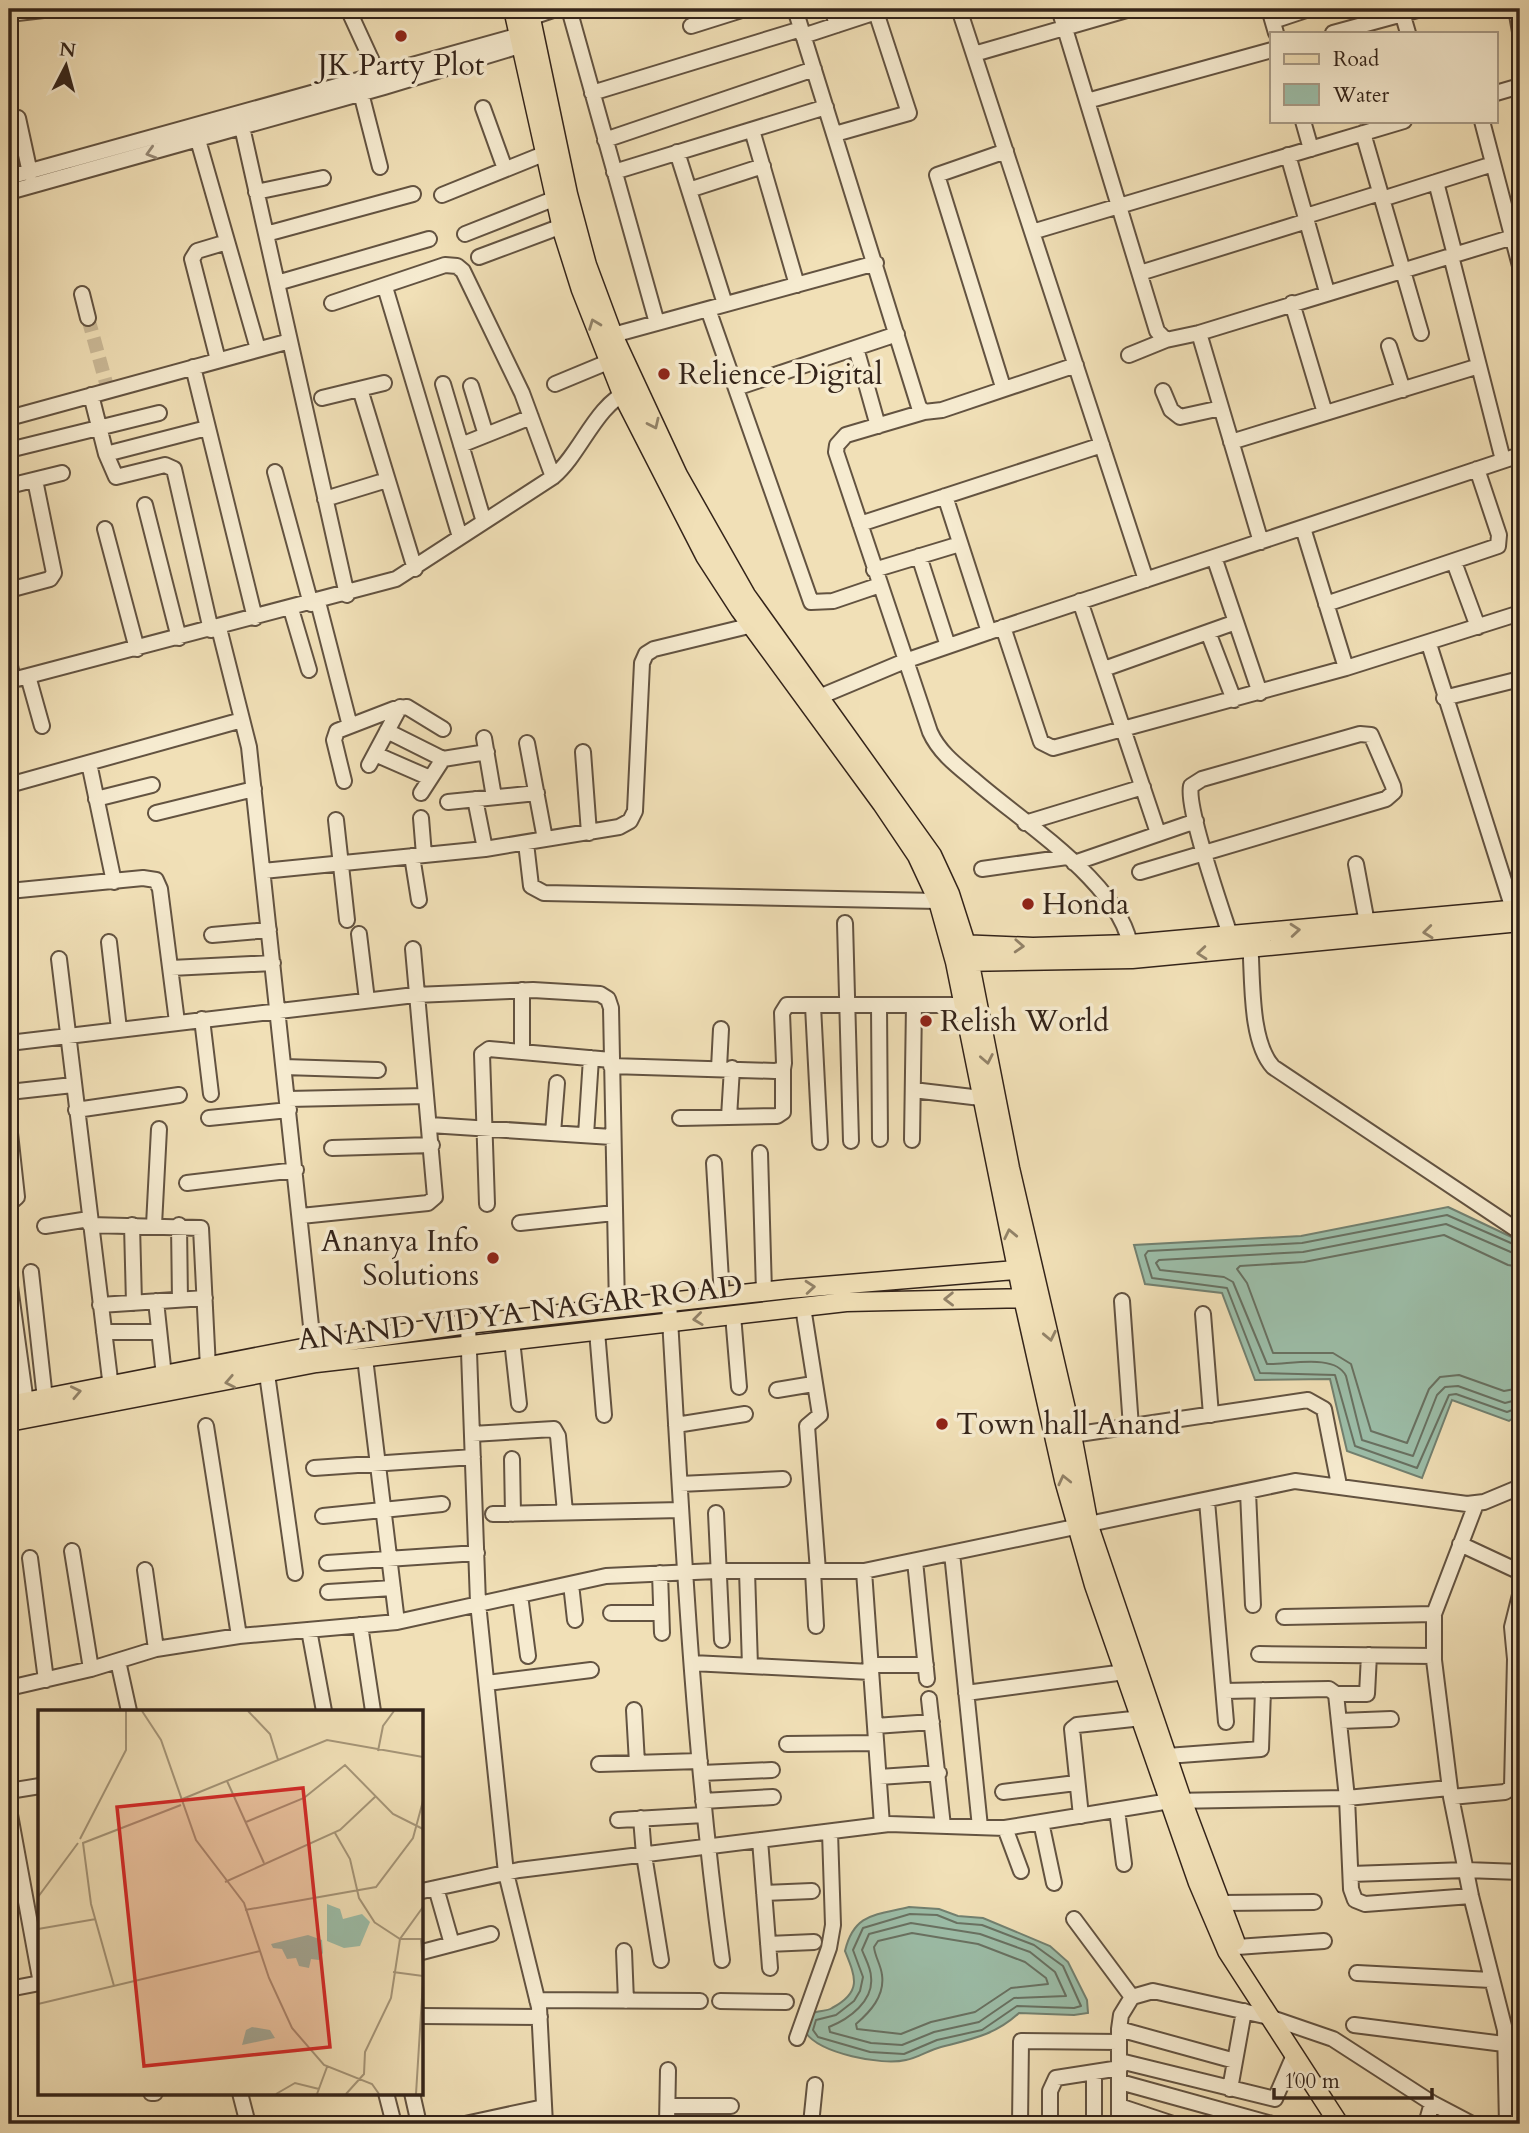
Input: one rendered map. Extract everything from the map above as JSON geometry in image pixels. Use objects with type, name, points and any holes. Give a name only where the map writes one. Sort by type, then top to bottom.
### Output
[{"type":"main road","points":[[522,23],[562,226],[581,290],[608,362],[630,390]]},
{"type":"main road","points":[[522,23],[587,265],[630,390],[705,556],[759,623],[932,855],[950,894],[960,953],[1004,1141],[1026,1269],[1023,1298],[1082,1527],[1125,1672],[1237,1947],[1326,2116],[1339,2124]]},
{"type":"main road","points":[[814,699],[917,856],[960,953],[962,1005],[981,1098],[1026,1269],[1042,1298],[1072,1435],[1082,1527],[1167,1756],[1198,1883],[1227,1951],[1351,2124]]},
{"type":"main road","points":[[960,953],[1033,947],[1131,951],[1518,913]]},
{"type":"main road","points":[[1241,942],[1367,923],[1518,913]]},
{"type":"main road","name":"ANAND VIDYA NAGAR ROAD","points":[[17,1404],[208,1368],[314,1355],[468,1324],[764,1292],[1026,1269]]},
{"type":"main road","name":"ANAND VIDYA NAGAR ROAD","points":[[9,1422],[267,1374],[314,1355],[365,1357],[846,1302],[1042,1298]]},
{"type":"street","points":[[9,14],[52,9]]},
{"type":"street","points":[[348,9],[381,81]]},
{"type":"street","points":[[9,191],[198,140],[240,121],[381,81],[556,9]]},
{"type":"street","points":[[569,9],[656,323]]},
{"type":"street","points":[[691,26],[745,9]]},
{"type":"street","points":[[795,9],[876,263],[916,400],[924,412]]},
{"type":"street","points":[[832,9],[836,25]]},
{"type":"street","points":[[959,9],[1146,580]]},
{"type":"street","points":[[1059,9],[1157,331],[1166,340]]},
{"type":"street","points":[[974,54],[1130,9]]},
{"type":"street","points":[[1273,21],[1309,9]]},
{"type":"street","points":[[1336,32],[1402,11],[1422,9]]},
{"type":"street","points":[[592,93],[802,32],[836,25],[876,11],[909,113],[835,134]]},
{"type":"street","points":[[1402,11],[1408,32]]},
{"type":"street","points":[[1087,101],[1270,51]]},
{"type":"street","points":[[605,140],[814,69]]},
{"type":"street","points":[[9,177],[361,93],[381,81]]},
{"type":"street","points":[[1498,92],[1520,86]]},
{"type":"street","points":[[361,93],[380,167]]},
{"type":"street","points":[[614,172],[826,107]]},
{"type":"street","points":[[483,108],[505,169]]},
{"type":"street","points":[[18,118],[30,173]]},
{"type":"street","points":[[240,121],[346,595]]},
{"type":"street","points":[[1303,122],[1311,149]]},
{"type":"street","points":[[1032,232],[1401,122]]},
{"type":"street","points":[[1482,122],[1516,242],[1520,266]]},
{"type":"street","points":[[752,130],[797,285]]},
{"type":"street","points":[[1363,133],[1421,333]]},
{"type":"street","points":[[198,140],[258,349]]},
{"type":"street","points":[[1003,387],[937,175],[1006,151]]},
{"type":"street","points":[[677,152],[725,304]]},
{"type":"street","points":[[442,195],[546,153]]},
{"type":"street","points":[[1288,155],[1327,292]]},
{"type":"street","points":[[1140,273],[1306,218],[1493,164]]},
{"type":"street","points":[[689,190],[763,166]]},
{"type":"street","points":[[256,192],[323,178]]},
{"type":"street","points":[[1436,182],[1503,460]]},
{"type":"street","points":[[266,234],[413,194]]},
{"type":"street","points":[[465,234],[555,198]]},
{"type":"street","points":[[479,257],[562,226]]},
{"type":"street","points":[[277,283],[429,239]]},
{"type":"street","points":[[218,360],[192,259],[197,251],[227,242]]},
{"type":"street","points":[[1129,355],[1166,340],[1199,333],[1453,255],[1516,242]]},
{"type":"street","points":[[613,335],[876,263]]},
{"type":"street","points":[[332,303],[445,265],[457,265],[463,271],[531,417],[553,477]]},
{"type":"street","points":[[385,287],[460,537]]},
{"type":"street","points":[[82,294],[88,318]]},
{"type":"street","points":[[1292,303],[1325,413]]},
{"type":"street","points":[[708,309],[811,602],[833,601],[880,585]]},
{"type":"street","points":[[1199,333],[1261,542]]},
{"type":"street","points":[[736,387],[897,334]]},
{"type":"street","points":[[9,418],[91,395],[107,386],[290,341]]},
{"type":"street","points":[[1389,346],[1404,390]]},
{"type":"street","points":[[856,348],[878,426]]},
{"type":"street","points":[[555,384],[608,362]]},
{"type":"street","points":[[1076,365],[1003,387],[942,410],[924,412],[846,435],[837,445],[838,459],[905,661],[930,732],[940,750],[1071,860],[1117,908],[1131,951]]},
{"type":"street","points":[[1231,442],[1479,366]]},
{"type":"street","points":[[193,367],[255,618]]},
{"type":"street","points":[[322,398],[384,383]]},
{"type":"street","points":[[443,384],[484,522]]},
{"type":"street","points":[[471,386],[486,435]]},
{"type":"street","points":[[360,389],[415,569]]},
{"type":"street","points":[[9,662],[11,681],[388,583],[415,569],[553,477],[569,462],[607,406],[630,390]]},
{"type":"street","points":[[1163,391],[1171,410],[1180,417],[1221,408]]},
{"type":"street","points":[[91,395],[106,454],[116,477],[164,465],[174,469],[215,629],[242,720],[254,789],[314,1355]]},
{"type":"street","points":[[9,450],[159,413]]},
{"type":"street","points":[[461,445],[531,417]]},
{"type":"street","points":[[106,454],[207,428]]},
{"type":"street","points":[[860,524],[1102,444]]},
{"type":"street","points":[[814,699],[905,661],[996,629],[1520,455]]},
{"type":"street","points":[[1326,604],[1493,550],[1500,540],[1477,469]]},
{"type":"street","points":[[275,472],[350,726]]},
{"type":"street","points":[[9,486],[62,473]]},
{"type":"street","points":[[9,590],[50,579],[54,573],[35,480]]},
{"type":"street","points":[[325,499],[387,480]]},
{"type":"street","points":[[945,496],[960,544],[1041,742],[1046,746],[1063,747],[1125,731],[1429,644],[1520,613]]},
{"type":"street","points":[[145,505],[179,638]]},
{"type":"street","points":[[1303,528],[1346,668]]},
{"type":"street","points":[[105,529],[137,649]]},
{"type":"street","points":[[874,570],[960,544]]},
{"type":"street","points":[[919,556],[948,646]]},
{"type":"street","points":[[1214,557],[1260,693]]},
{"type":"street","points":[[1454,562],[1478,627]]},
{"type":"street","points":[[1080,601],[1158,833]]},
{"type":"street","points":[[291,609],[309,670]]},
{"type":"street","points":[[1104,669],[1236,622]]},
{"type":"street","points":[[263,871],[485,849],[620,827],[630,821],[635,811],[642,663],[646,654],[654,649],[759,623]]},
{"type":"street","points":[[1208,632],[1234,700]]},
{"type":"street","points":[[1429,644],[1444,698],[1518,913]]},
{"type":"street","points":[[28,676],[42,726]]},
{"type":"street","points":[[1444,698],[1520,679]]},
{"type":"street","points":[[400,707],[372,760],[430,778]]},
{"type":"street","points":[[344,781],[334,735],[350,726],[400,707],[414,710],[443,729]]},
{"type":"street","points":[[9,785],[242,720]]},
{"type":"street","points":[[387,731],[443,759]]},
{"type":"street","points":[[1140,872],[1204,850],[1386,799],[1394,792],[1393,786],[1371,736],[1360,734],[1195,782],[1189,793],[1204,850],[1241,942],[1258,1042],[1265,1059],[1273,1067],[1520,1232]]},
{"type":"street","points":[[527,743],[545,839]]},
{"type":"street","points":[[421,793],[443,759],[485,745],[494,797]]},
{"type":"street","points":[[583,752],[589,833]]},
{"type":"street","points":[[89,763],[114,881]]},
{"type":"street","points":[[96,799],[152,785]]},
{"type":"street","points":[[1025,823],[1143,788]]},
{"type":"street","points":[[156,813],[254,789]]},
{"type":"street","points":[[448,802],[537,793]]},
{"type":"street","points":[[475,799],[485,849]]},
{"type":"street","points":[[419,900],[421,818]]},
{"type":"street","points":[[336,820],[347,920]]},
{"type":"street","points":[[982,869],[1071,860],[1196,821]]},
{"type":"street","points":[[526,843],[531,886],[535,891],[544,893],[938,901]]},
{"type":"street","points":[[1356,864],[1367,923]]},
{"type":"street","points":[[9,891],[151,878],[159,883],[177,1022]]},
{"type":"street","points":[[845,923],[851,1141]]},
{"type":"street","points":[[212,935],[269,930]]},
{"type":"street","points":[[359,934],[367,1000]]},
{"type":"street","points":[[109,942],[119,1029]]},
{"type":"street","points":[[301,1216],[428,1203],[436,1191],[415,995],[413,948]]},
{"type":"street","points":[[59,959],[113,1404]]},
{"type":"street","points":[[170,968],[273,963]]},
{"type":"street","points":[[522,990],[522,1052]]},
{"type":"street","points":[[9,1043],[278,1009],[415,995],[522,990],[592,993],[608,999],[611,1008],[617,1308]]},
{"type":"street","points":[[680,1118],[777,1116],[783,1112],[783,1008],[787,1005],[962,1005]]},
{"type":"street","points":[[879,1005],[880,1139]]},
{"type":"street","points":[[912,1140],[914,1005]]},
{"type":"street","points":[[813,1006],[820,1142]]},
{"type":"street","points":[[202,1019],[211,1094]]},
{"type":"street","points":[[721,1029],[729,1117]]},
{"type":"street","points":[[487,1204],[482,1054],[489,1049],[591,1058],[611,1063],[783,1069]]},
{"type":"street","points":[[586,1135],[591,1058]]},
{"type":"street","points":[[284,1067],[378,1070]]},
{"type":"street","points":[[553,1133],[557,1083]]},
{"type":"street","points":[[9,1092],[73,1085]]},
{"type":"street","points":[[913,1090],[981,1098]]},
{"type":"street","points":[[76,1110],[179,1095]]},
{"type":"street","points":[[209,1118],[289,1105],[426,1096]]},
{"type":"street","points":[[9,1124],[17,1197],[9,1204]]},
{"type":"street","points":[[430,1125],[612,1137]]},
{"type":"street","points":[[154,1225],[159,1129]]},
{"type":"street","points":[[332,1148],[432,1145]]},
{"type":"street","points":[[760,1153],[764,1292]]},
{"type":"street","points":[[715,1163],[722,1297]]},
{"type":"street","points":[[187,1183],[296,1170]]},
{"type":"street","points":[[520,1223],[614,1213]]},
{"type":"street","points":[[45,1226],[90,1222],[197,1226],[202,1231],[208,1368]]},
{"type":"street","points":[[132,1225],[134,1303]]},
{"type":"street","points":[[179,1226],[180,1300]]},
{"type":"street","points":[[31,1272],[45,1399]]},
{"type":"street","points":[[9,1279],[17,1404]]},
{"type":"street","points":[[100,1305],[205,1298]]},
{"type":"street","points":[[156,1301],[164,1376]]},
{"type":"street","points":[[1122,1301],[1131,1427]]},
{"type":"street","points":[[669,1302],[700,1767],[707,1847],[722,1960]]},
{"type":"street","points":[[803,1307],[820,1415],[807,1426],[816,1626]]},
{"type":"street","points":[[1203,1314],[1210,1415]]},
{"type":"street","points":[[733,1315],[739,1387]]},
{"type":"street","points":[[468,1324],[478,1603],[506,1873],[540,2017],[545,2124]]},
{"type":"street","points":[[597,1331],[604,1415]]},
{"type":"street","points":[[104,1332],[159,1332]]},
{"type":"street","points":[[512,1340],[519,1404]]},
{"type":"street","points":[[365,1357],[397,1622]]},
{"type":"street","points":[[267,1374],[295,1573]]},
{"type":"street","points":[[777,1390],[813,1384]]},
{"type":"street","points":[[1072,1435],[1308,1399],[1324,1409],[1339,1485]]},
{"type":"street","points":[[676,1425],[745,1414]]},
{"type":"street","points":[[206,1426],[239,1636]]},
{"type":"street","points":[[472,1434],[554,1429],[558,1436],[565,1512]]},
{"type":"street","points":[[314,1468],[473,1457]]},
{"type":"street","points":[[512,1459],[513,1514]]},
{"type":"street","points":[[680,1484],[783,1479]]},
{"type":"street","points":[[9,1688],[91,1669],[156,1649],[239,1636],[397,1622],[606,1576],[716,1571],[864,1571],[1295,1481],[1476,1504],[1520,1487]]},
{"type":"street","points":[[1248,1492],[1253,1605]]},
{"type":"street","points":[[1207,1501],[1226,1722]]},
{"type":"street","points":[[323,1516],[442,1504]]},
{"type":"street","points":[[1476,1504],[1434,1614],[1434,1656],[1450,1792],[1471,1896],[1505,2030],[1507,2124]]},
{"type":"street","points":[[493,1514],[681,1510]]},
{"type":"street","points":[[716,1513],[716,1571],[722,1640]]},
{"type":"street","points":[[1460,1544],[1520,1572]]},
{"type":"street","points":[[72,1551],[91,1669]]},
{"type":"street","points":[[327,1563],[477,1553]]},
{"type":"street","points":[[952,1553],[980,1827]]},
{"type":"street","points":[[30,1558],[46,1680]]},
{"type":"street","points":[[692,1663],[926,1672],[915,1561]]},
{"type":"street","points":[[145,1570],[156,1649]]},
{"type":"street","points":[[747,1571],[750,1666]]},
{"type":"street","points":[[864,1571],[883,1825]]},
{"type":"street","points":[[660,1573],[662,1633]]},
{"type":"street","points":[[571,1584],[575,1620]]},
{"type":"street","points":[[328,1592],[393,1588]]},
{"type":"street","points":[[520,1595],[528,1656]]},
{"type":"street","points":[[452,1944],[429,1889],[506,1873],[883,1825],[1004,1828],[1176,1801],[1505,1792],[1512,1787],[1515,1660],[1512,1627],[1520,1595]]},
{"type":"street","points":[[611,1613],[661,1613]]},
{"type":"street","points":[[1284,1617],[1434,1614]]},
{"type":"street","points":[[360,1625],[373,1710]]},
{"type":"street","points":[[309,1630],[324,1710]]},
{"type":"street","points":[[1259,1654],[1434,1656]]},
{"type":"street","points":[[1224,1691],[1329,1689],[1336,1694],[1367,1694],[1368,1655]]},
{"type":"street","points":[[118,1661],[129,1710]]},
{"type":"street","points":[[487,1683],[591,1670]]},
{"type":"street","points":[[966,1693],[1125,1672]]},
{"type":"street","points":[[1167,1756],[1261,1749],[1263,1690]]},
{"type":"street","points":[[1336,1694],[1347,1798],[1352,1895],[1360,1903],[1471,1896]]},
{"type":"street","points":[[929,1699],[943,1826]]},
{"type":"street","points":[[634,1710],[637,1763]]},
{"type":"street","points":[[1081,1816],[1072,1729],[1077,1725],[1142,1718]]},
{"type":"street","points":[[1340,1721],[1391,1719]]},
{"type":"street","points":[[875,1726],[932,1722]]},
{"type":"street","points":[[788,1744],[876,1743]]},
{"type":"street","points":[[599,1764],[637,1763],[772,1770]]},
{"type":"street","points":[[879,1777],[939,1773]]},
{"type":"street","points":[[1003,1792],[1076,1783]]},
{"type":"street","points":[[9,1791],[38,1786]]},
{"type":"street","points":[[618,1820],[773,1797]]},
{"type":"street","points":[[9,1809],[34,1915],[38,1957]]},
{"type":"street","points":[[1117,1810],[1124,1864]]},
{"type":"street","points":[[641,1818],[643,1855],[661,1959]]},
{"type":"street","points":[[1041,1822],[1054,1883]]},
{"type":"street","points":[[1004,1828],[1021,1871]]},
{"type":"street","points":[[797,2038],[829,1948],[833,1925],[830,1832]]},
{"type":"street","points":[[760,1840],[770,1968]]},
{"type":"street","points":[[1351,1874],[1466,1870],[1520,1872]]},
{"type":"street","points":[[764,1893],[812,1891]]},
{"type":"street","points":[[1221,1903],[1314,1902]]},
{"type":"street","points":[[1074,1919],[1132,1997]]},
{"type":"street","points":[[424,1951],[491,1934]]},
{"type":"street","points":[[1237,1947],[1324,1941]]},
{"type":"street","points":[[768,1944],[814,1942]]},
{"type":"street","points":[[624,1951],[626,2001]]},
{"type":"street","points":[[1357,1973],[1491,1980]]},
{"type":"street","points":[[9,1989],[38,1983]]},
{"type":"street","points":[[1119,2124],[1121,2015],[1132,1997],[1153,1991],[1244,2011],[1333,2039],[1464,2122]]},
{"type":"street","points":[[537,2000],[700,2001]]},
{"type":"street","points":[[720,2001],[786,2002]]},
{"type":"street","points":[[1230,2089],[1244,2011]]},
{"type":"street","points":[[424,2016],[540,2017]]},
{"type":"street","points":[[1354,2025],[1504,2044]]},
{"type":"street","points":[[1020,2124],[1021,2041],[1119,2036],[1235,2061]]},
{"type":"street","points":[[1050,2124],[1053,2081],[1059,2077],[1120,2070],[1275,2099],[1294,2055]]},
{"type":"street","points":[[667,2124],[668,2070]]},
{"type":"street","points":[[1120,2070],[1231,2119],[1272,2124]]},
{"type":"street","points":[[1094,2072],[1094,2124]]},
{"type":"street","points":[[811,2124],[815,2085]]},
{"type":"street","points":[[240,2094],[248,2124]]},
{"type":"street","points":[[386,2094],[394,2124]]},
{"type":"street","points":[[412,2094],[419,2124]]},
{"type":"street","points":[[1426,2124],[1432,2104]]},
{"type":"street","points":[[668,2106],[731,2106]]},
{"type":"street","points":[[1119,2106],[1173,2124]]},
{"type":"street","points":[[465,2124],[544,2107]]},
{"type":"water","points":[[1448,1207],[1520,1241],[1520,1413],[1509,1421],[1452,1400],[1422,1478],[1347,1451],[1330,1379],[1255,1380],[1222,1293],[1145,1284],[1134,1245],[1301,1236]]},
{"type":"water","points":[[909,1907],[939,1909],[958,1916],[983,1918],[1050,1946],[1068,1962],[1087,2000],[1088,2013],[1019,2013],[983,2035],[910,2059],[895,2061],[852,2056],[824,2047],[813,2040],[806,2033],[811,2014],[832,2008],[842,2002],[852,1990],[854,1977],[845,1951],[854,1929],[877,1914]]},
{"type":"tunnel","points":[[88,318],[106,383]]},
{"type":"place","name":"JK Party Plot","points":[[401,36]]},
{"type":"place","name":"Relience Digital","points":[[664,374]]},
{"type":"place","name":"Honda","points":[[1028,904]]},
{"type":"place","name":"Relish World","points":[[926,1021]]},
{"type":"place","name":"Ananya Info Solutions","points":[[493,1258]]},
{"type":"place","name":"Town hall Anand","points":[[942,1424]]}]
